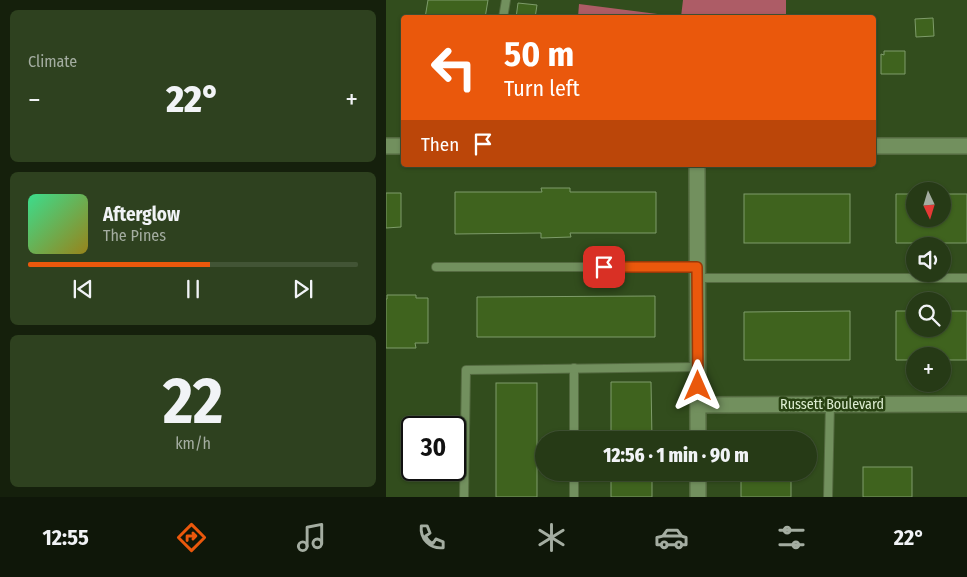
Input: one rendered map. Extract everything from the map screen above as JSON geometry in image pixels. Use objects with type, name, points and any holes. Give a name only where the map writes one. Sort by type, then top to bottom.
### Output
[{"type":"street","points":[[386,146],[401,146]]},
{"type":"street","points":[[876,146],[967,146]]},
{"type":"street","points":[[697,167],[698,431]]},
{"type":"street","name":"Russett Boulevard","points":[[698,405],[967,404]]},
{"type":"street","points":[[698,481],[698,497]]},
{"type":"lane","points":[[504,15],[506,0]]},
{"type":"lane","points":[[436,267],[967,278]]},
{"type":"lane","points":[[464,497],[466,370],[698,367]]},
{"type":"lane","points":[[574,368],[574,431]]},
{"type":"lane","points":[[828,497],[830,404]]},
{"type":"lane","points":[[574,481],[574,497]]},
{"type":"shaded area","points":[[683,0],[786,0],[786,15],[681,15]]},
{"type":"shaded area","points":[[579,4],[665,15],[578,15]]},
{"type":"building","points":[[428,0],[488,0],[486,15],[426,15]]},
{"type":"building","points":[[518,3],[537,5],[535,15],[516,15]]},
{"type":"building","points":[[933,18],[934,36],[916,37],[915,19]]},
{"type":"building","points":[[884,51],[905,51],[905,74],[881,74],[881,54],[884,55]]},
{"type":"building","points":[[541,188],[570,188],[570,192],[656,192],[656,233],[570,233],[571,237],[541,238],[541,233],[455,234],[455,192],[542,192]]},
{"type":"building","points":[[386,193],[401,193],[401,227],[386,228]]},
{"type":"building","points":[[744,194],[850,194],[850,243],[744,243]]},
{"type":"building","points":[[896,194],[906,194],[906,228],[951,228],[951,194],[967,194],[967,243],[951,243],[951,237],[906,237],[906,243],[896,243]]},
{"type":"building","points":[[387,295],[416,295],[416,298],[428,298],[428,343],[415,343],[416,348],[386,348]]},
{"type":"building","points":[[655,296],[655,337],[477,337],[477,297]]},
{"type":"building","points":[[850,311],[850,360],[744,360],[744,312]]},
{"type":"building","points":[[896,311],[906,311],[906,337],[951,337],[951,311],[967,311],[967,360],[951,360],[951,347],[906,347],[906,360],[896,360]]},
{"type":"building","points":[[611,382],[651,382],[652,431],[611,431]]},
{"type":"building","points":[[496,383],[537,383],[535,481],[537,481],[537,497],[496,497]]},
{"type":"building","points":[[863,467],[912,467],[912,497],[863,497]]},
{"type":"building","points":[[611,481],[652,481],[652,497],[611,497]]},
{"type":"building","points":[[741,481],[791,481],[791,497],[741,497]]},
{"type":"route","points":[[604,267],[697,267],[698,386]]}]
